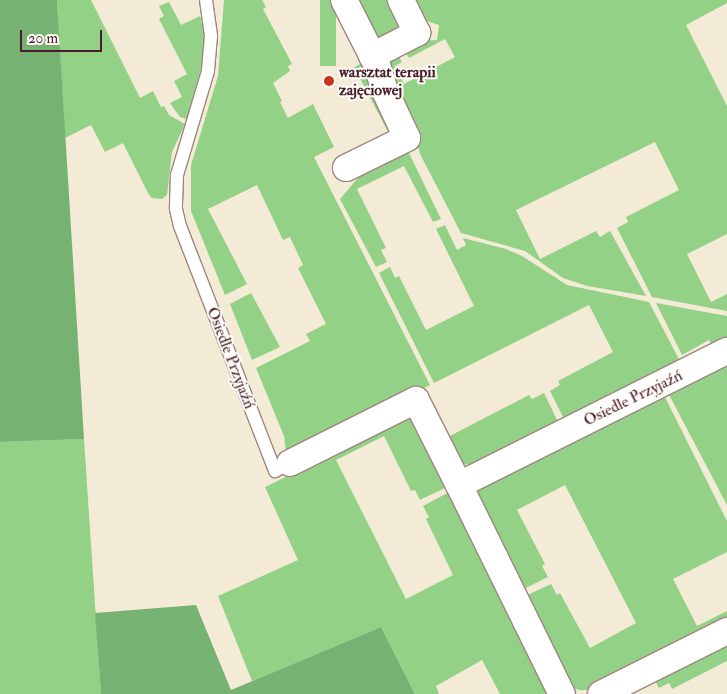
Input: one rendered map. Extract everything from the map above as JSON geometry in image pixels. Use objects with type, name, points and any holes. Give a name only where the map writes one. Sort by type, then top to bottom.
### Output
[{"type":"street","points":[[344,0],[372,56],[385,91],[407,138],[346,168]]},
{"type":"street","points":[[372,56],[417,32],[401,0]]},
{"type":"street","name":"Osiedle Przyjaźń","points":[[459,484],[727,351]]},
{"type":"street","name":"Osiedle Przyjaźń","points":[[290,463],[416,400],[562,694]]},
{"type":"street","points":[[601,694],[727,631]]},
{"type":"lane","name":"Osiedle Przyjaźń","points":[[206,0],[211,36],[208,71],[179,166],[175,192],[176,209],[180,226],[275,471],[290,463]]},
{"type":"green space","points":[[0,0],[57,0],[84,439],[0,442]]},
{"type":"green space","points":[[57,0],[91,0],[140,98],[153,91],[161,107],[164,106],[169,115],[185,124],[172,152],[167,195],[162,199],[152,198],[149,195],[123,143],[105,152],[91,125],[65,138]]},
{"type":"green space","points":[[224,0],[262,0],[266,7],[263,9],[292,64],[288,66],[290,71],[273,83],[282,101],[280,102],[288,118],[313,104],[334,147],[314,157],[430,385],[300,450],[286,452],[284,436],[256,368],[310,341],[306,334],[326,324],[298,268],[303,265],[290,237],[283,240],[257,185],[208,209],[247,284],[225,295],[191,211],[191,165],[218,76]]},
{"type":"green space","points":[[320,0],[336,0],[336,66],[320,66]]},
{"type":"green space","points":[[354,0],[393,0],[403,26],[378,40]]},
{"type":"green space","points":[[408,0],[727,0],[727,3],[686,25],[727,106],[727,234],[687,254],[711,302],[727,294],[727,311],[652,297],[617,228],[628,222],[626,217],[679,190],[655,142],[516,210],[540,259],[596,231],[600,237],[610,231],[646,296],[587,286],[563,278],[525,251],[461,233],[421,156],[385,57],[396,51],[402,62],[395,66],[404,84],[455,57],[445,39],[409,58],[403,48],[421,41],[437,40],[439,25],[417,18]]},
{"type":"green space","points":[[169,2],[181,25],[200,16],[205,39],[202,64],[187,119],[180,117],[170,103],[182,97],[174,81],[187,74],[159,19],[164,16],[159,6]]},
{"type":"green space","points":[[367,61],[395,126],[387,130],[354,67]]},
{"type":"green space","points":[[406,147],[441,219],[433,222],[404,166],[357,189],[386,248],[381,250],[387,262],[376,267],[340,199],[368,166]]},
{"type":"green space","points":[[445,225],[457,250],[466,245],[463,238],[506,249],[522,256],[567,285],[649,302],[682,365],[566,423],[550,391],[560,385],[558,381],[613,352],[589,305],[434,383],[379,273],[390,267],[395,278],[399,276],[426,330],[474,306],[436,229]]},
{"type":"green space","points":[[251,293],[280,347],[252,360],[230,304]]},
{"type":"green space","points":[[656,303],[727,316],[727,342],[714,349],[709,340],[682,355]]},
{"type":"green space","points":[[727,358],[727,505],[666,389]]},
{"type":"green space","points":[[662,391],[727,521],[727,552],[673,579],[697,626],[727,611],[727,623],[593,690],[579,690],[574,688],[523,597],[551,584],[557,595],[560,593],[590,648],[636,623],[565,485],[517,510],[545,564],[542,566],[548,577],[520,591],[477,495],[479,488]]},
{"type":"green space","points":[[544,393],[560,426],[473,465],[462,464],[446,438],[529,395],[532,399]]},
{"type":"green space","points":[[409,417],[413,419],[449,486],[420,500],[415,490],[411,491],[384,436],[336,460],[406,599],[453,575],[426,519],[429,517],[423,506],[451,491],[551,694],[500,694],[482,660],[436,686],[439,694],[415,694],[381,627],[252,681],[218,596],[298,560],[265,487]]},
{"type":"green space","points":[[84,439],[101,694],[0,694],[0,442]]},
{"type":"green space","points":[[196,605],[231,690],[381,627],[415,694],[101,694],[95,613]]},
{"type":"green space","points":[[727,639],[727,661],[672,689],[669,683],[659,688],[653,677]]},
{"type":"place","name":"warsztat terapii zajęciowej","points":[[329,81]]}]
